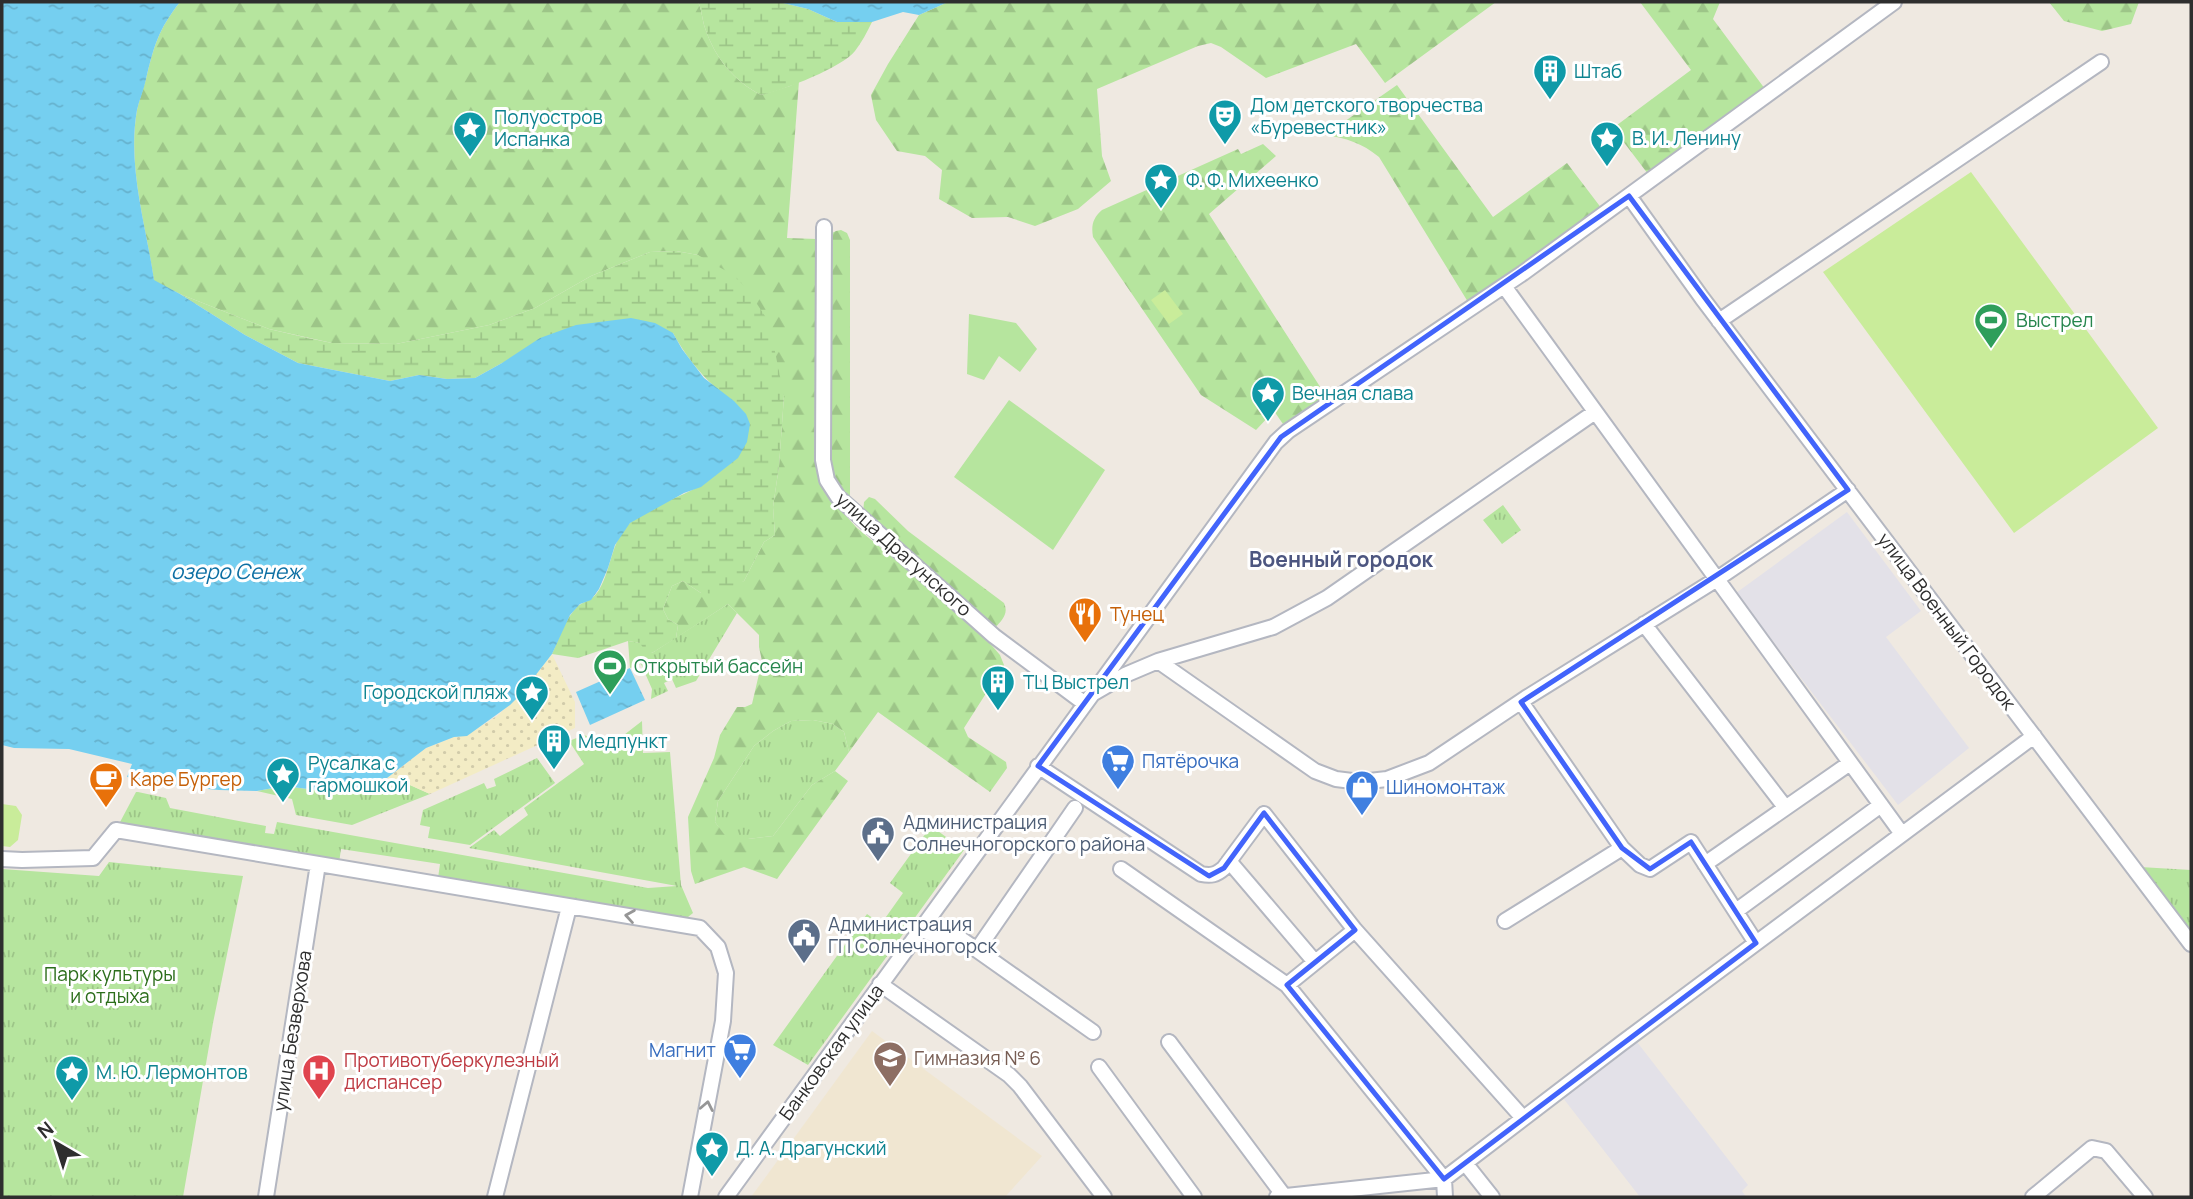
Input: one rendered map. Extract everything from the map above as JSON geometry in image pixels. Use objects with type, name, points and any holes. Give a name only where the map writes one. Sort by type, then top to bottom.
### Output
[{"type":"street","name":"Банковская улица","points":[[726,1197],[1270,448],[1281,437],[1504,286],[1894,2]]},
{"type":"street","points":[[1719,321],[2101,62]]},
{"type":"street","name":"улица Военный Городок","points":[[1629,196],[1719,321],[2191,944]]},
{"type":"street","name":"улица Драгунского","points":[[824,227],[823,460],[827,480],[834,492],[994,636],[1087,700]]},
{"type":"street","points":[[1504,286],[1902,834]]},
{"type":"street","points":[[1087,700],[1125,675],[1158,662],[1273,627],[1327,598],[1595,412]]},
{"type":"street","points":[[1158,662],[1315,771],[1336,779],[1360,782],[1387,779],[1429,763],[1717,579],[1848,490]]},
{"type":"street","points":[[1644,624],[1785,807]]},
{"type":"street","points":[[1521,702],[1622,848],[1640,865],[1650,869],[1691,842],[1756,943]]},
{"type":"street","points":[[1169,1042],[1281,1197],[1444,1179],[2034,736]]},
{"type":"street","points":[[1705,864],[1850,763]]},
{"type":"street","points":[[1038,766],[1201,874],[1209,876],[1218,873],[1229,861],[1264,814],[1355,930],[1523,1118]]},
{"type":"street","points":[[1736,911],[1881,805]]},
{"type":"street","points":[[977,950],[1075,808]]},
{"type":"street","points":[[2,859],[93,858],[116,830],[700,928],[718,947],[726,973],[725,1007],[690,1197]]},
{"type":"street","points":[[1505,922],[1622,848]]},
{"type":"street","points":[[1229,861],[1315,962]]},
{"type":"street","name":"улица Безверхова","points":[[266,1197],[318,864]]},
{"type":"street","points":[[1121,869],[1287,985],[1444,1179],[1445,1197]]},
{"type":"street","points":[[495,1197],[569,907]]},
{"type":"street","points":[[919,929],[930,934],[952,933],[1093,1032]]},
{"type":"street","points":[[1287,985],[1355,930]]},
{"type":"street","points":[[880,984],[1009,1075],[1104,1197]]},
{"type":"street","points":[[1099,1067],[1194,1197]]},
{"type":"street","points":[[2033,1197],[2092,1148],[2106,1151],[2145,1197]]},
{"type":"street","points":[[1465,1163],[1492,1197]]},
{"type":"highlighted area","points":[[1629,196],[1848,490],[1521,702],[1622,848],[1650,869],[1691,842],[1756,943],[1444,1179],[1287,985],[1355,930],[1264,813],[1224,868],[1209,876],[1038,766],[1281,437]]},
{"type":"shaded area","points":[[1847,512],[1921,611],[1886,637],[1969,748],[1898,805],[1736,593]]},
{"type":"shaded area","name":"Гимназия № 6","points":[[872,1031],[1042,1156],[1005,1197],[751,1197]]},
{"type":"shaded area","points":[[1637,1042],[1748,1185],[1742,1191],[1746,1197],[1640,1197],[1563,1098]]},
{"type":"green space","points":[[180,2],[698,2],[714,49],[742,83],[761,95],[799,81],[787,238],[817,239],[822,480],[828,496],[857,528],[975,626],[1000,655],[1004,665],[964,728],[968,737],[1006,762],[1007,768],[990,792],[878,712],[849,752],[844,732],[833,724],[813,720],[791,721],[754,746],[718,801],[715,822],[727,838],[773,836],[812,785],[835,771],[848,781],[777,879],[744,867],[695,884],[691,871],[688,817],[714,758],[720,735],[737,707],[752,704],[762,661],[759,635],[728,604],[676,638],[678,625],[668,619],[663,609],[672,586],[683,581],[701,593],[744,581],[764,542],[775,535],[773,507],[784,396],[698,255],[676,251],[650,252],[591,276],[535,308],[489,325],[396,344],[332,343],[269,329],[154,281],[136,174],[135,131],[138,106],[154,48]]},
{"type":"green space","points":[[698,2],[779,2],[808,9],[837,22],[872,22],[855,51],[838,64],[797,84],[761,95],[734,76],[720,59],[709,39]]},
{"type":"green space","points":[[948,2],[1496,2],[1385,83],[1356,44],[1266,78],[1211,43],[1097,89],[1102,156],[1111,181],[1078,209],[1035,226],[1008,217],[972,218],[939,199],[942,170],[925,156],[897,151],[876,120],[871,95],[888,64],[919,15]]},
{"type":"green space","points":[[1640,2],[1720,2],[1713,19],[1765,89],[1648,174],[1613,128],[1691,70]]},
{"type":"green space","points":[[2049,2],[2139,2],[2131,24],[2102,31],[2064,21]]},
{"type":"green space","points":[[1397,85],[1493,217],[1567,163],[1602,209],[1520,269],[1468,302],[1379,157],[1354,142],[1325,135]]},
{"type":"green space","points":[[1263,144],[1276,156],[1209,214],[1326,396],[1283,424],[1274,411],[1256,430],[1201,395],[1093,237],[1092,229],[1093,222],[1102,210],[1238,149],[1241,154]]},
{"type":"green space","name":"Выстрел","points":[[1971,172],[2158,428],[2014,533],[1823,272]]},
{"type":"green space","points":[[841,230],[847,233],[850,240],[850,504],[829,475],[830,234]]},
{"type":"green space","points":[[676,251],[698,255],[735,276],[749,292],[769,322],[784,396],[773,507],[775,535],[764,542],[744,581],[720,594],[701,593],[683,581],[672,586],[663,609],[668,619],[678,625],[676,638],[652,653],[645,651],[640,643],[628,641],[578,658],[552,654],[573,611],[599,590],[624,529],[651,509],[696,488],[716,474],[715,387],[692,362],[673,333],[502,363],[475,378],[447,379],[419,375],[390,381],[298,363],[245,335],[180,294],[269,329],[332,343],[396,344],[489,325],[535,308],[591,276],[650,252]]},
{"type":"green space","points":[[1165,290],[1183,314],[1169,324],[1151,300]]},
{"type":"green space","points":[[969,314],[1016,323],[1037,349],[1020,372],[999,356],[984,380],[967,374]]},
{"type":"green space","points":[[1009,400],[1105,470],[1053,550],[954,477]]},
{"type":"green space","points":[[869,497],[875,499],[908,531],[1004,603],[1005,614],[995,628],[863,513],[864,502]]},
{"type":"green space","points":[[1503,505],[1521,530],[1502,544],[1483,520]]},
{"type":"green space","points":[[728,604],[737,613],[696,681],[676,688],[672,679],[664,683],[668,691],[651,699],[652,689],[641,664],[630,668],[628,641],[641,643],[652,653]]},
{"type":"green space","points":[[813,720],[833,724],[844,732],[849,752],[835,771],[812,785],[773,836],[727,839],[715,822],[718,801],[754,746],[791,721]]},
{"type":"green space","points":[[642,721],[643,753],[670,752],[681,885],[693,913],[688,917],[680,918],[438,878],[440,864],[341,849],[339,863],[119,824],[138,792],[166,798],[170,808],[266,826],[265,833],[274,834],[277,822],[648,888],[677,886],[469,848],[494,830],[500,836],[528,815],[524,808],[584,764],[569,741],[584,735],[611,745]]},
{"type":"green space","points":[[537,758],[555,783],[470,845],[428,838],[430,827],[420,825],[423,810],[484,783],[487,789],[496,786],[494,779]]},
{"type":"green space","points":[[387,778],[430,794],[352,825],[296,815],[292,799],[257,791],[284,786],[332,792],[355,791]]},
{"type":"green space","points":[[2,804],[16,806],[22,815],[18,840],[10,847],[2,846]]},
{"type":"green space","points":[[931,826],[964,850],[808,1065],[773,1045],[867,914],[881,924],[903,893],[890,883]]},
{"type":"green space","name":"Парк культуры и отдыха","points":[[109,862],[243,876],[213,1023],[183,1197],[2,1197],[2,869],[99,876]]},
{"type":"green space","points":[[2140,867],[2191,870],[2191,937]]},
{"type":"sand","name":"Городской пляж","points":[[552,654],[575,702],[575,728],[430,794],[387,778],[426,748],[467,735],[497,716],[521,694]]},
{"type":"water","name":"озеро Сенеж","points":[[2,2],[180,2],[154,48],[138,106],[135,131],[136,174],[154,280],[245,335],[298,363],[390,381],[419,375],[447,379],[475,378],[540,338],[576,325],[631,318],[655,323],[673,333],[704,378],[746,414],[750,424],[747,442],[738,458],[701,487],[684,493],[630,523],[615,545],[599,589],[591,600],[580,604],[570,615],[552,654],[510,705],[467,736],[454,737],[426,748],[387,778],[355,791],[332,792],[284,786],[257,791],[185,787],[127,777],[132,764],[69,749],[14,748],[2,745]]},
{"type":"water","points":[[779,2],[948,2],[919,15],[903,12],[872,22],[837,22],[808,9]]},
{"type":"water","name":"Открытый бассейн","points":[[630,668],[645,700],[590,725],[576,692]]},
{"type":"place","name":"Штаб","points":[[1550,101]]},
{"type":"place","name":"Дом детского творчества «Буревестник»","points":[[1225,146]]},
{"type":"place","name":"Полуостров Испанка","points":[[470,158]]},
{"type":"place","name":"В. И. Ленину","points":[[1607,168]]},
{"type":"place","name":"Ф. Ф. Михеенко","points":[[1161,210]]},
{"type":"place","name":"Выстрел","points":[[1991,350]]},
{"type":"place","name":"Вечная слава","points":[[1268,423]]},
{"type":"place","name":"Тунец","points":[[1085,644]]},
{"type":"place","name":"Открытый бассейн","points":[[610,696]]},
{"type":"place","name":"ТЦ Выстрел","points":[[998,712]]},
{"type":"place","name":"Городской пляж","points":[[532,722]]},
{"type":"place","name":"Медпункт","points":[[554,771]]},
{"type":"place","name":"Пятёрочка","points":[[1118,791]]},
{"type":"place","name":"Русалка с гармошкой","points":[[283,804]]},
{"type":"place","name":"Каре Бургер","points":[[106,809]]},
{"type":"place","name":"Шиномонтаж","points":[[1362,817]]},
{"type":"place","name":"Администрация Солнечногорского района","points":[[878,863]]},
{"type":"place","name":"Администрация ГП Солнечногорск","points":[[804,965]]},
{"type":"place","name":"Магнит","points":[[740,1080]]},
{"type":"place","name":"Гимназия № 6","points":[[890,1088]]},
{"type":"place","name":"Противотуберкулезный диспансер","points":[[319,1101]]},
{"type":"place","name":"М. Ю. Лермонтов","points":[[72,1102]]},
{"type":"place","name":"Д. А. Драгунский","points":[[712,1178]]},
{"type":"district","name":"Военный городок","points":[[1341,560]]}]
